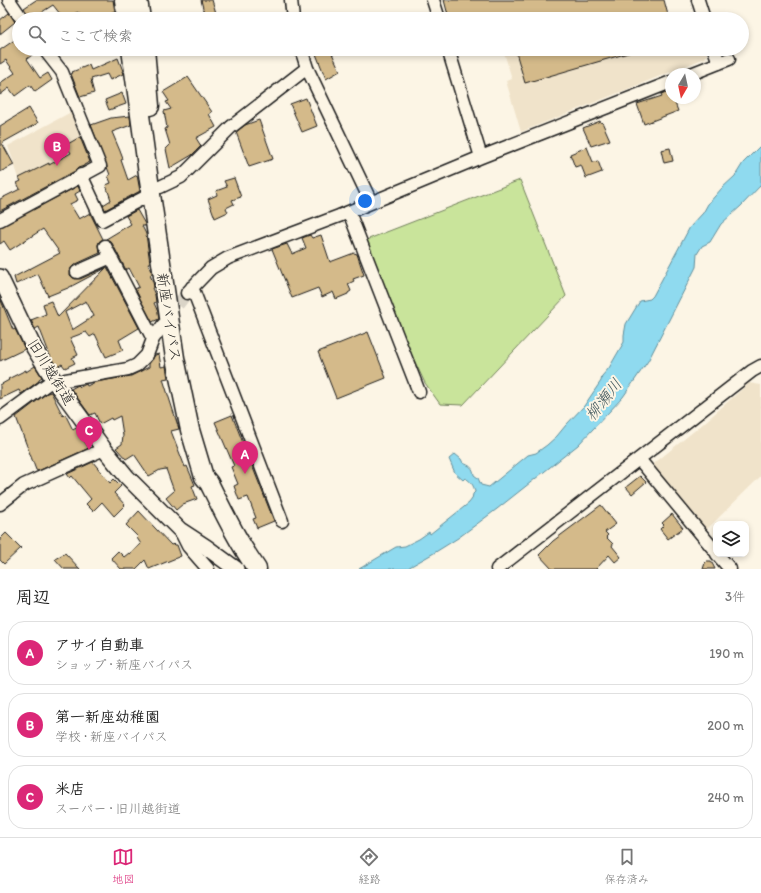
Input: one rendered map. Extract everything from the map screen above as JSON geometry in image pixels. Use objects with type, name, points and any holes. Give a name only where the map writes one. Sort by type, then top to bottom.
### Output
[{"type":"highway","points":[[124,0],[126,12]]},
{"type":"highway","points":[[138,0],[140,12]]},
{"type":"highway","name":"新座バイパス","points":[[132,56],[185,354],[202,433],[212,463],[229,502],[247,537],[267,569]]},
{"type":"highway","name":"新座バイパス","points":[[146,56],[152,122],[156,190],[175,358],[190,430],[204,477],[209,483],[246,553],[258,569]]},
{"type":"highway","points":[[204,477],[205,486],[243,569]]},
{"type":"main road","name":"旧川越街道","points":[[0,277],[34,348],[55,382],[104,449],[127,477],[180,530],[206,546],[236,569]]},
{"type":"street","points":[[9,0],[17,12]]},
{"type":"street","points":[[291,0],[292,12]]},
{"type":"street","points":[[433,0],[437,12]]},
{"type":"street","points":[[698,0],[702,12]]},
{"type":"street","points":[[0,220],[100,166],[62,72],[49,56]]},
{"type":"street","points":[[303,56],[307,68],[371,202]]},
{"type":"street","points":[[450,56],[481,157]]},
{"type":"street","points":[[701,70],[724,61],[720,56]]},
{"type":"street","points":[[81,175],[102,220],[181,177],[231,127],[307,68]]},
{"type":"street","points":[[282,521],[189,290],[211,268],[228,258],[349,212],[481,157],[665,84]]},
{"type":"street","points":[[349,212],[419,392]]},
{"type":"street","points":[[105,246],[152,339]]},
{"type":"street","points":[[77,272],[111,257]]},
{"type":"street","points":[[0,419],[55,382],[128,369],[138,365],[147,354],[152,339],[163,325]]},
{"type":"street","points":[[497,569],[752,371],[761,366]]},
{"type":"street","points":[[0,504],[24,485],[104,449]]},
{"type":"street","points":[[639,459],[713,548]]},
{"type":"street","points":[[180,530],[188,546],[208,569]]},
{"type":"street","points":[[720,557],[730,569]]},
{"type":"shaded area","points":[[505,56],[706,56],[705,58],[680,68],[665,68],[665,74],[521,132],[506,81],[512,79]]},
{"type":"shaded area","points":[[73,111],[95,165],[31,200],[19,178],[8,146]]},
{"type":"shaded area","points":[[749,383],[761,385],[761,476],[715,521],[713,521],[713,523],[705,531],[651,466],[704,423]]},
{"type":"green space","points":[[520,180],[566,296],[463,405],[440,404],[425,383],[407,345],[366,240]]},
{"type":"water","name":"柳瀬川","points":[[759,147],[761,147],[761,185],[721,224],[710,242],[702,246],[697,254],[696,267],[648,361],[623,397],[578,445],[458,538],[406,569],[359,569],[396,547],[405,546],[429,532],[430,534],[469,503],[475,490],[469,481],[465,478],[463,480],[455,473],[449,459],[455,454],[463,463],[472,468],[474,475],[478,478],[481,485],[489,487],[528,455],[536,453],[557,436],[584,406],[601,381],[602,376],[609,368],[624,342],[626,324],[640,301],[650,299],[653,296],[690,227],[722,188],[735,176],[743,163]]},
{"type":"building","points":[[36,0],[113,0],[115,12],[58,12],[53,5],[42,12],[26,12],[24,8]]},
{"type":"building","points":[[201,0],[212,0],[216,12],[204,12]]},
{"type":"building","points":[[444,0],[664,0],[667,12],[447,12]]},
{"type":"building","points":[[9,13],[12,18],[12,24],[0,34],[0,20]]},
{"type":"building","points":[[12,42],[12,56],[31,56],[27,59],[40,78],[48,73],[52,80],[35,92],[30,85],[15,96],[9,88],[0,95],[0,83],[15,73],[6,60],[0,64],[0,50]]},
{"type":"building","points":[[317,56],[333,56],[340,71],[326,79]]},
{"type":"building","points":[[517,56],[618,56],[525,83]]},
{"type":"building","points":[[118,58],[123,74],[110,80],[107,74],[91,79],[94,93],[80,97],[71,74],[73,73],[72,72],[89,65],[91,70]]},
{"type":"building","points":[[188,77],[212,112],[209,114],[216,127],[196,138],[201,146],[192,155],[170,168],[166,149],[170,145],[165,129],[167,128],[164,111],[171,109],[166,102],[169,101],[163,92]]},
{"type":"building","points":[[665,92],[665,104],[675,104],[678,111],[644,124],[637,104],[662,96],[661,94]]},
{"type":"building","points":[[122,93],[126,104],[109,110],[105,100]]},
{"type":"building","points":[[306,98],[317,126],[302,132],[290,104]]},
{"type":"building","points":[[29,108],[38,123],[2,143],[14,165],[0,172],[0,126]]},
{"type":"building","points":[[130,116],[131,125],[112,132],[123,159],[121,160],[128,180],[137,175],[140,191],[105,210],[103,205],[111,200],[106,185],[111,183],[108,176],[110,175],[91,125],[111,118]]},
{"type":"building","points":[[259,120],[273,159],[249,167],[236,132],[245,125]]},
{"type":"building","points":[[600,121],[601,123],[602,122],[610,140],[591,146],[583,128]]},
{"type":"building","points":[[80,137],[90,162],[0,211],[0,199],[20,189],[17,183],[21,181],[19,178],[49,163],[49,165],[71,153],[66,145]]},
{"type":"building","points":[[587,147],[593,162],[598,161],[602,172],[586,178],[581,165],[575,167],[570,154]]},
{"type":"building","points":[[670,148],[673,161],[664,163],[661,150]]},
{"type":"building","points":[[234,178],[241,197],[232,200],[234,204],[226,208],[228,212],[215,218],[208,199],[217,195],[216,191],[227,187],[224,181]]},
{"type":"building","points":[[78,186],[80,191],[75,194],[78,200],[70,204],[79,219],[90,213],[103,239],[98,245],[100,253],[74,265],[71,268],[70,275],[73,278],[80,279],[107,267],[139,328],[119,340],[123,350],[106,357],[95,334],[90,337],[86,332],[70,338],[78,355],[72,358],[75,363],[65,368],[62,364],[57,367],[51,358],[39,327],[35,329],[31,320],[46,314],[43,304],[51,301],[58,317],[106,268],[68,288],[48,296],[38,274],[16,284],[14,277],[60,253],[43,229],[10,250],[4,241],[0,244],[0,227]],"holes":[[[86,301],[94,316],[72,330],[65,312]]]},
{"type":"building","points":[[137,210],[145,224],[145,226],[142,226],[146,234],[150,263],[148,263],[152,271],[152,274],[150,275],[153,282],[154,287],[152,288],[156,302],[154,303],[159,319],[152,322],[135,289],[139,287],[129,268],[126,270],[112,243],[106,239],[131,224],[126,216]]},
{"type":"building","points":[[310,235],[312,238],[321,235],[330,262],[354,253],[357,254],[364,275],[353,279],[354,281],[348,284],[351,291],[348,294],[336,299],[333,292],[322,297],[318,288],[292,298],[272,249],[287,244],[292,254],[306,248],[302,238]]},
{"type":"building","points":[[0,298],[13,330],[15,329],[25,349],[0,361]]},
{"type":"building","points":[[368,332],[386,378],[336,398],[318,352]]},
{"type":"building","points":[[159,354],[161,367],[166,366],[168,378],[163,379],[179,429],[171,431],[185,467],[187,466],[195,485],[192,486],[197,499],[183,504],[176,510],[166,498],[174,491],[166,469],[160,470],[149,476],[134,454],[126,459],[116,448],[122,444],[123,435],[120,416],[112,420],[111,418],[100,424],[95,413],[90,415],[71,389],[78,385],[80,387],[86,384],[87,386],[95,382],[131,376],[149,367],[149,364],[155,355]]},
{"type":"building","points":[[35,366],[42,377],[39,381],[21,394],[19,390],[0,399],[0,385],[9,380],[8,379],[26,370],[26,372]]},
{"type":"building","points":[[51,392],[63,416],[65,414],[73,430],[76,428],[89,448],[38,471],[36,470],[16,417],[47,393]]},
{"type":"building","points":[[232,415],[274,521],[257,528],[253,519],[256,518],[248,497],[239,500],[234,486],[238,484],[231,467],[234,466],[215,422]]},
{"type":"building","points":[[93,462],[110,483],[114,479],[121,486],[114,493],[125,505],[114,516],[102,502],[93,511],[86,504],[91,499],[72,476],[70,478],[67,474]]},
{"type":"building","points":[[640,476],[646,482],[632,494],[626,487]]},
{"type":"building","points":[[601,505],[616,524],[605,532],[608,535],[606,537],[613,544],[612,546],[621,557],[615,562],[609,555],[596,569],[552,569],[539,555],[553,541]]},
{"type":"building","points":[[139,511],[171,545],[177,545],[181,556],[149,569],[145,560],[136,569],[121,569],[111,558],[118,551],[124,557],[129,553],[130,554],[141,544],[137,538],[138,537],[126,525]]},
{"type":"building","points":[[672,514],[683,528],[668,539],[660,529],[664,525],[662,523]]},
{"type":"building","points":[[6,533],[21,548],[4,564],[0,560],[0,539]]},
{"type":"building","points":[[65,553],[80,569],[64,569],[55,559]]},
{"type":"building","points":[[707,561],[711,561],[715,569],[703,569]]},
{"type":"tunnel","points":[[167,319],[187,293]]},
{"type":"place","name":"第一新座幼稚園","points":[[57,166]]},
{"type":"place","name":"米店","points":[[89,450]]},
{"type":"place","name":"アサイ自動車","points":[[245,474]]}]
